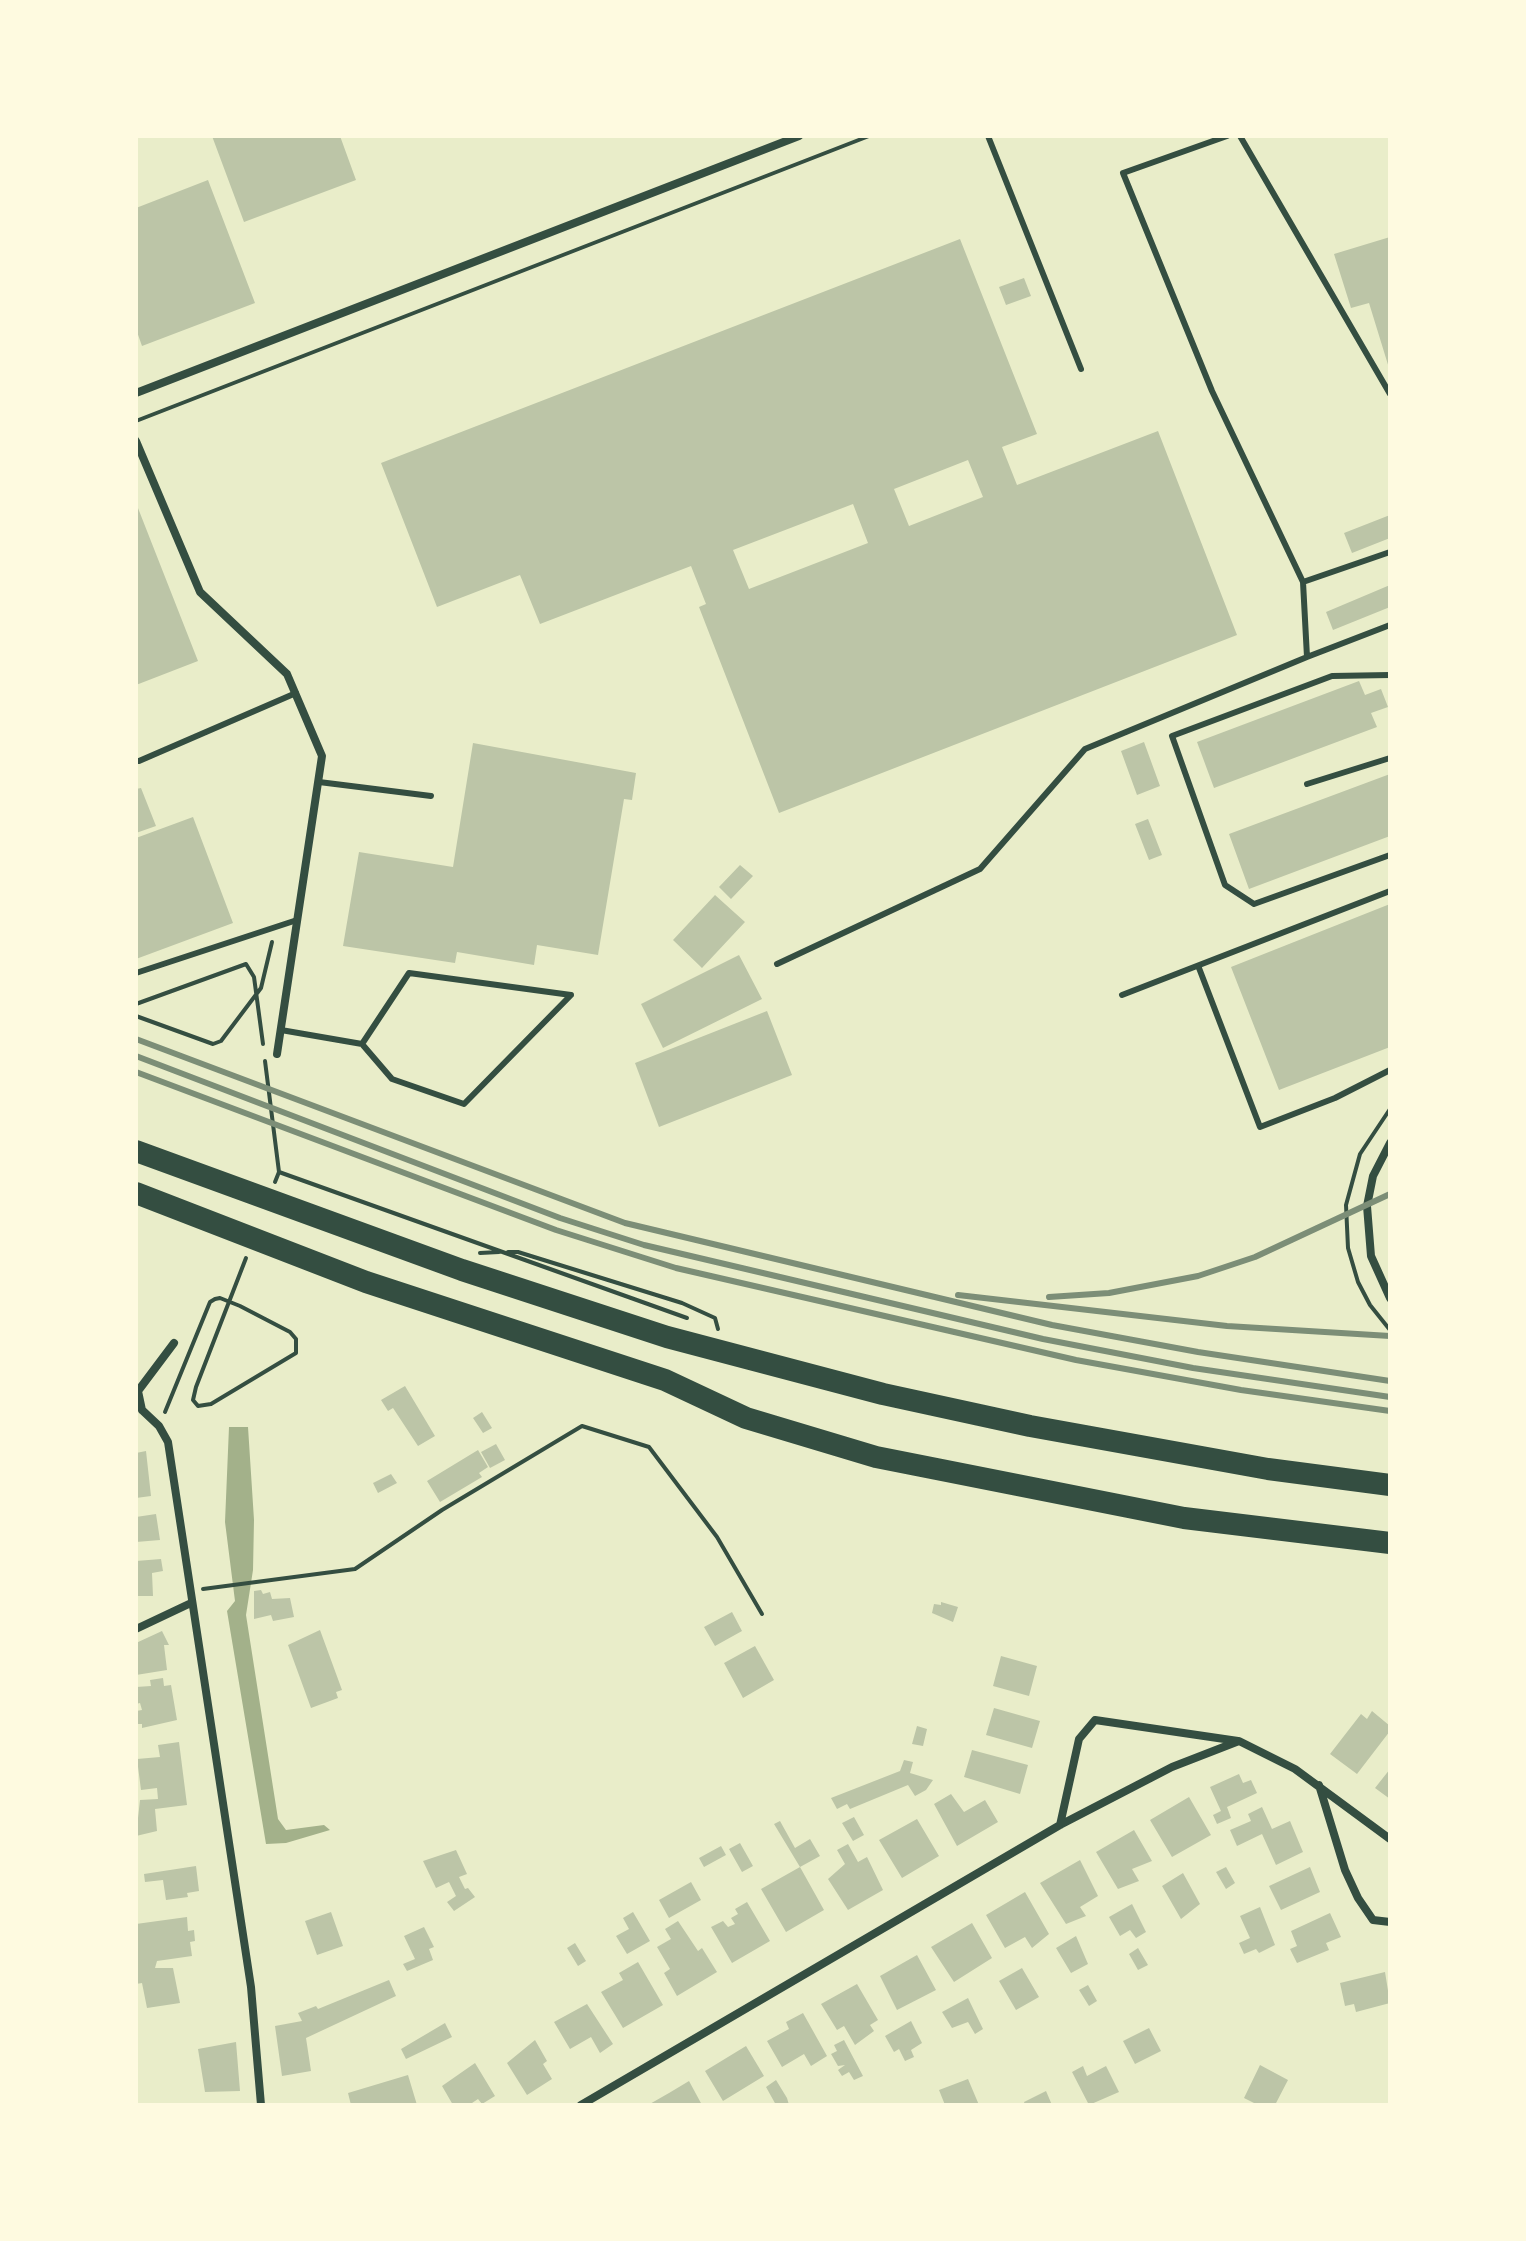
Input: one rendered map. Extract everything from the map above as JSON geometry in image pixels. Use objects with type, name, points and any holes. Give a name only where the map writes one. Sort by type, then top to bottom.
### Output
[{"type":"highway","points":[[136,1151],[462,1270],[667,1337],[883,1394],[1030,1426],[1268,1469],[1390,1485]]},
{"type":"highway","points":[[136,1193],[366,1282],[665,1380],[746,1418],[876,1457],[1184,1518],[1390,1543]]},
{"type":"street","points":[[136,393],[799,136]]},
{"type":"street","points":[[136,441],[200,592],[287,674],[322,756],[277,1054]]},
{"type":"street","points":[[1390,1143],[1373,1176],[1367,1206],[1371,1256],[1390,1298]]},
{"type":"street","points":[[174,1343],[138,1391],[139,1411],[159,1426],[168,1442],[251,1987],[261,2105]]},
{"type":"street","points":[[136,1629],[191,1603]]},
{"type":"street","points":[[1060,1825],[1079,1739],[1095,1720],[1239,1741],[1319,1784],[1390,1839]]},
{"type":"street","points":[[581,2105],[1060,1825],[1172,1767],[1239,1741]]},
{"type":"street","points":[[1319,1784],[1345,1870],[1358,1898],[1373,1920],[1390,1922]]},
{"type":"lane","points":[[988,136],[1081,369]]},
{"type":"lane","points":[[1227,136],[1123,173],[1212,391],[1303,582],[1307,657]]},
{"type":"lane","points":[[1240,136],[1390,394]]},
{"type":"lane","points":[[1303,582],[1390,552]]},
{"type":"lane","points":[[777,964],[980,869],[1085,749],[1390,625]]},
{"type":"lane","points":[[1390,675],[1332,676],[1172,736],[1225,885],[1254,904],[1390,855]]},
{"type":"lane","points":[[139,761],[296,693]]},
{"type":"lane","points":[[1307,784],[1390,758]]},
{"type":"lane","points":[[319,782],[431,796]]},
{"type":"lane","points":[[1122,995],[1199,968],[1390,891]]},
{"type":"lane","points":[[136,973],[297,920]]},
{"type":"lane","points":[[1199,968],[1260,1127],[1335,1098],[1390,1070]]},
{"type":"lane","points":[[281,1030],[362,1044],[392,1079],[464,1104],[571,995],[409,973],[362,1044]]},
{"type":"path","points":[[136,421],[869,136]]},
{"type":"path","points":[[136,1016],[213,1044],[221,1041],[261,988],[270,942]]},
{"type":"path","points":[[136,1004],[238,964],[246,964],[251,969],[279,1172],[273,1187]]},
{"type":"path","points":[[279,1172],[688,1319]]},
{"type":"path","points":[[273,1179],[287,1185]]},
{"type":"path","points":[[159,1426],[210,1302],[215,1299],[220,1298],[230,1302],[240,1306],[290,1332],[296,1339],[296,1353],[211,1404],[198,1406],[193,1400],[201,1373],[223,1315],[229,1301],[235,1287],[251,1244]]},
{"type":"path","points":[[473,1253],[518,1252],[682,1303],[715,1318],[718,1329]]},
{"type":"path","points":[[703,1324],[732,1333]]},
{"type":"path","points":[[189,1589],[232,1587],[355,1569],[442,1510],[582,1426],[649,1447],[717,1537],[762,1614]]},
{"type":"shaded area","points":[[229,1427],[248,1427],[254,1520],[253,1570],[246,1615],[278,1819],[286,1830],[324,1825],[330,1830],[286,1843],[266,1844],[227,1611],[235,1601],[225,1522]]},
{"type":"building","points":[[212,136],[340,136],[356,180],[244,222]]},
{"type":"building","points":[[208,180],[255,303],[142,346],[136,329],[136,208]]},
{"type":"building","points":[[1390,237],[1389,368],[1369,303],[1351,308],[1334,254]]},
{"type":"building","points":[[960,239],[1037,434],[1002,447],[1017,485],[1158,431],[1237,635],[779,813],[699,607],[706,604],[691,566],[540,624],[520,575],[437,607],[381,463]],"holes":[[[968,460],[983,497],[909,526],[894,489]],[[853,504],[868,543],[749,589],[733,550]]]},
{"type":"building","points":[[1024,278],[1031,296],[1006,305],[999,287]]},
{"type":"building","points":[[136,503],[198,661],[136,685]]},
{"type":"building","points":[[1390,515],[1390,538],[1352,553],[1344,533]]},
{"type":"building","points":[[1390,585],[1390,607],[1333,630],[1326,612]]},
{"type":"building","points":[[1359,681],[1365,695],[1381,689],[1388,707],[1371,713],[1377,727],[1214,788],[1197,742]]},
{"type":"building","points":[[1144,742],[1160,786],[1137,795],[1121,751]]},
{"type":"building","points":[[473,743],[636,773],[632,800],[624,799],[598,955],[537,945],[534,965],[457,952],[455,963],[343,946],[359,852],[453,867]]},
{"type":"building","points":[[1390,774],[1390,836],[1249,889],[1229,834]]},
{"type":"building","points":[[141,788],[156,826],[136,833],[136,789]]},
{"type":"building","points":[[193,817],[233,923],[136,959],[136,838]]},
{"type":"building","points":[[1148,819],[1162,855],[1149,860],[1135,824]]},
{"type":"building","points":[[740,865],[753,876],[731,899],[719,887]]},
{"type":"building","points":[[715,895],[745,922],[702,968],[673,940]]},
{"type":"building","points":[[1390,904],[1390,1047],[1279,1090],[1231,967]]},
{"type":"building","points":[[739,955],[762,999],[663,1048],[641,1004]]},
{"type":"building","points":[[767,1011],[792,1075],[659,1127],[635,1063]]},
{"type":"building","points":[[405,1386],[435,1436],[418,1446],[393,1408],[388,1411],[381,1400]]},
{"type":"building","points":[[482,1412],[492,1428],[483,1433],[473,1418]]},
{"type":"building","points":[[496,1444],[505,1460],[490,1468],[481,1452]]},
{"type":"building","points":[[478,1450],[488,1467],[479,1473],[482,1477],[440,1502],[427,1481]]},
{"type":"building","points":[[146,1451],[151,1496],[136,1498],[136,1453]]},
{"type":"building","points":[[391,1474],[397,1483],[378,1493],[373,1483]]},
{"type":"building","points":[[156,1514],[160,1540],[136,1542],[136,1517]]},
{"type":"building","points":[[161,1559],[163,1571],[152,1573],[153,1596],[136,1596],[136,1561]]},
{"type":"building","points":[[261,1590],[263,1594],[270,1592],[272,1599],[290,1598],[294,1617],[273,1621],[271,1615],[254,1619],[254,1591]]},
{"type":"building","points":[[941,1602],[958,1607],[953,1622],[932,1613],[934,1604],[941,1605]]},
{"type":"building","points":[[732,1612],[742,1631],[715,1646],[704,1627]]},
{"type":"building","points":[[320,1630],[342,1690],[336,1692],[338,1698],[311,1708],[288,1645]]},
{"type":"building","points":[[162,1631],[169,1645],[164,1645],[167,1670],[136,1675],[136,1643]]},
{"type":"building","points":[[755,1646],[774,1680],[743,1698],[724,1663]]},
{"type":"building","points":[[1001,1656],[1037,1666],[1029,1696],[993,1686]]},
{"type":"building","points":[[163,1678],[164,1686],[171,1685],[177,1720],[142,1728],[142,1724],[136,1724],[136,1711],[142,1710],[140,1703],[136,1704],[136,1687],[151,1686],[150,1680]]},
{"type":"building","points":[[994,1708],[1040,1721],[1032,1748],[986,1735]]},
{"type":"building","points":[[1372,1711],[1390,1726],[1390,1731],[1357,1774],[1330,1754],[1361,1714],[1367,1719]]},
{"type":"building","points":[[917,1726],[927,1729],[923,1746],[912,1744]]},
{"type":"building","points":[[179,1742],[187,1805],[155,1809],[157,1831],[136,1836],[140,1800],[158,1799],[157,1788],[141,1790],[137,1759],[160,1757],[158,1745]]},
{"type":"building","points":[[972,1750],[1028,1765],[1020,1794],[964,1777]]},
{"type":"building","points":[[904,1760],[913,1762],[910,1773],[933,1780],[926,1790],[915,1796],[908,1785],[850,1809],[847,1804],[837,1809],[831,1798],[900,1771]]},
{"type":"building","points":[[1390,1769],[1390,1799],[1375,1788]]},
{"type":"building","points":[[1239,1774],[1243,1783],[1251,1780],[1257,1793],[1227,1807],[1231,1818],[1217,1824],[1213,1815],[1221,1811],[1210,1787]]},
{"type":"building","points":[[951,1794],[964,1812],[985,1800],[998,1822],[957,1846],[934,1804]]},
{"type":"building","points":[[1189,1797],[1211,1835],[1172,1857],[1150,1820]]},
{"type":"building","points":[[1262,1807],[1272,1829],[1290,1821],[1303,1852],[1276,1865],[1262,1834],[1237,1846],[1230,1830],[1251,1821],[1248,1814]]},
{"type":"building","points":[[854,1817],[864,1835],[853,1841],[842,1823]]},
{"type":"building","points":[[917,1819],[939,1856],[902,1878],[879,1840]]},
{"type":"building","points":[[780,1821],[795,1848],[810,1839],[820,1856],[800,1867],[774,1824]]},
{"type":"building","points":[[1134,1830],[1152,1861],[1132,1869],[1139,1881],[1118,1889],[1096,1852]]},
{"type":"building","points":[[740,1843],[753,1866],[742,1872],[729,1849]]},
{"type":"building","points":[[848,1844],[858,1862],[867,1857],[883,1890],[848,1910],[828,1879],[845,1864],[837,1850]]},
{"type":"building","points":[[721,1846],[726,1855],[704,1867],[699,1858]]},
{"type":"building","points":[[456,1850],[467,1874],[459,1877],[465,1889],[468,1888],[475,1897],[454,1911],[447,1902],[456,1896],[449,1882],[436,1888],[423,1861]]},
{"type":"building","points":[[1080,1860],[1098,1896],[1080,1907],[1086,1916],[1066,1924],[1040,1883]]},
{"type":"building","points":[[196,1866],[199,1891],[187,1893],[188,1897],[166,1900],[163,1880],[145,1882],[144,1874]]},
{"type":"building","points":[[800,1867],[824,1910],[786,1932],[761,1889]]},
{"type":"building","points":[[1226,1867],[1235,1883],[1226,1889],[1216,1872]]},
{"type":"building","points":[[1310,1867],[1320,1892],[1281,1910],[1269,1886]]},
{"type":"building","points":[[1183,1873],[1200,1904],[1181,1919],[1162,1886]]},
{"type":"building","points":[[691,1882],[701,1900],[669,1918],[659,1900]]},
{"type":"building","points":[[1025,1892],[1049,1934],[1032,1948],[1025,1937],[1005,1948],[986,1915]]},
{"type":"building","points":[[747,1902],[770,1941],[732,1963],[711,1927],[723,1921],[728,1927],[735,1924],[731,1918],[738,1914],[735,1909]]},
{"type":"building","points":[[1132,1904],[1146,1932],[1136,1938],[1130,1930],[1120,1936],[1109,1917]]},
{"type":"building","points":[[1260,1907],[1275,1945],[1259,1953],[1256,1949],[1244,1954],[1239,1943],[1250,1938],[1240,1916]]},
{"type":"building","points":[[331,1912],[343,1946],[317,1955],[305,1921]]},
{"type":"building","points":[[633,1912],[650,1941],[627,1954],[616,1936],[629,1929],[623,1918]]},
{"type":"building","points":[[1330,1913],[1341,1937],[1326,1943],[1329,1950],[1297,1963],[1290,1949],[1297,1946],[1291,1931]]},
{"type":"building","points":[[187,1917],[188,1931],[194,1930],[195,1941],[190,1942],[192,1956],[157,1961],[155,1968],[173,1968],[180,2003],[147,2008],[142,1983],[136,1984],[136,1924]]},
{"type":"building","points":[[678,1921],[698,1951],[702,1948],[717,1972],[677,1996],[664,1973],[670,1969],[657,1947],[671,1939],[665,1929]]},
{"type":"building","points":[[972,1923],[992,1958],[954,1982],[931,1947]]},
{"type":"building","points":[[424,1927],[434,1947],[429,1949],[433,1960],[407,1971],[403,1964],[415,1959],[404,1936]]},
{"type":"building","points":[[1076,1936],[1088,1964],[1071,1973],[1056,1948]]},
{"type":"building","points":[[575,1943],[586,1961],[578,1966],[567,1948]]},
{"type":"building","points":[[1138,1948],[1148,1965],[1138,1970],[1129,1954]]},
{"type":"building","points":[[917,1955],[936,1990],[897,2010],[880,1976]]},
{"type":"building","points":[[638,1962],[663,2005],[623,2028],[601,1992],[623,1980],[619,1973]]},
{"type":"building","points":[[1022,1968],[1039,1997],[1016,2010],[999,1981]]},
{"type":"building","points":[[1385,1972],[1390,2003],[1356,2012],[1354,2004],[1345,2006],[1340,1983]]},
{"type":"building","points":[[389,1980],[396,1996],[306,2038],[311,2071],[282,2076],[275,2026],[302,2021],[298,2013],[316,2006],[318,2009]]},
{"type":"building","points":[[857,1984],[878,2020],[870,2025],[874,2031],[855,2045],[844,2026],[837,2030],[821,2004]]},
{"type":"building","points":[[1088,1985],[1097,2001],[1089,2006],[1079,1990]]},
{"type":"building","points":[[968,1998],[983,2029],[975,2034],[968,2022],[952,2028],[942,2012]]},
{"type":"building","points":[[587,2004],[613,2044],[600,2053],[591,2037],[570,2049],[554,2022]]},
{"type":"building","points":[[803,2013],[827,2056],[811,2066],[804,2054],[782,2067],[767,2041],[789,2029],[786,2022]]},
{"type":"building","points":[[911,2021],[922,2043],[911,2050],[914,2057],[905,2061],[899,2049],[894,2052],[885,2036]]},
{"type":"building","points":[[445,2023],[452,2037],[406,2059],[401,2049]]},
{"type":"building","points":[[1149,2028],[1161,2051],[1135,2064],[1123,2041]]},
{"type":"building","points":[[535,2040],[547,2061],[543,2064],[552,2079],[527,2095],[507,2063]]},
{"type":"building","points":[[844,2040],[863,2076],[854,2080],[849,2072],[842,2076],[838,2070],[845,2065],[838,2066],[831,2054],[837,2051],[834,2045]]},
{"type":"building","points":[[236,2042],[240,2091],[205,2092],[198,2049]]},
{"type":"building","points":[[746,2046],[764,2076],[723,2101],[705,2071]]},
{"type":"building","points":[[475,2063],[495,2096],[482,2104],[478,2099],[469,2105],[453,2105],[442,2086]]},
{"type":"building","points":[[1260,2065],[1288,2080],[1275,2105],[1258,2105],[1244,2098]]},
{"type":"building","points":[[1083,2066],[1087,2076],[1106,2066],[1119,2092],[1089,2105],[1072,2072]]},
{"type":"building","points":[[408,2075],[417,2105],[351,2105],[348,2093]]},
{"type":"building","points":[[968,2079],[979,2105],[945,2105],[939,2090]]},
{"type":"building","points":[[776,2080],[789,2105],[776,2105],[766,2087]]},
{"type":"building","points":[[689,2081],[702,2105],[648,2105],[669,2093]]},
{"type":"building","points":[[1046,2091],[1052,2105],[1025,2105],[1024,2102]]},
{"type":"railway","points":[[136,1039],[625,1223],[1052,1325],[1198,1352],[1390,1381]]},
{"type":"railway","points":[[136,1056],[560,1218],[644,1245],[1043,1339],[1193,1368],[1390,1397]]},
{"type":"railway","points":[[136,1072],[556,1230],[676,1268],[1076,1360],[1241,1390],[1390,1411]]},
{"type":"railway","points":[[1049,1297],[1109,1293],[1198,1276],[1255,1257],[1390,1194]]},
{"type":"railway","points":[[958,1295],[1227,1326],[1390,1336]]}]
